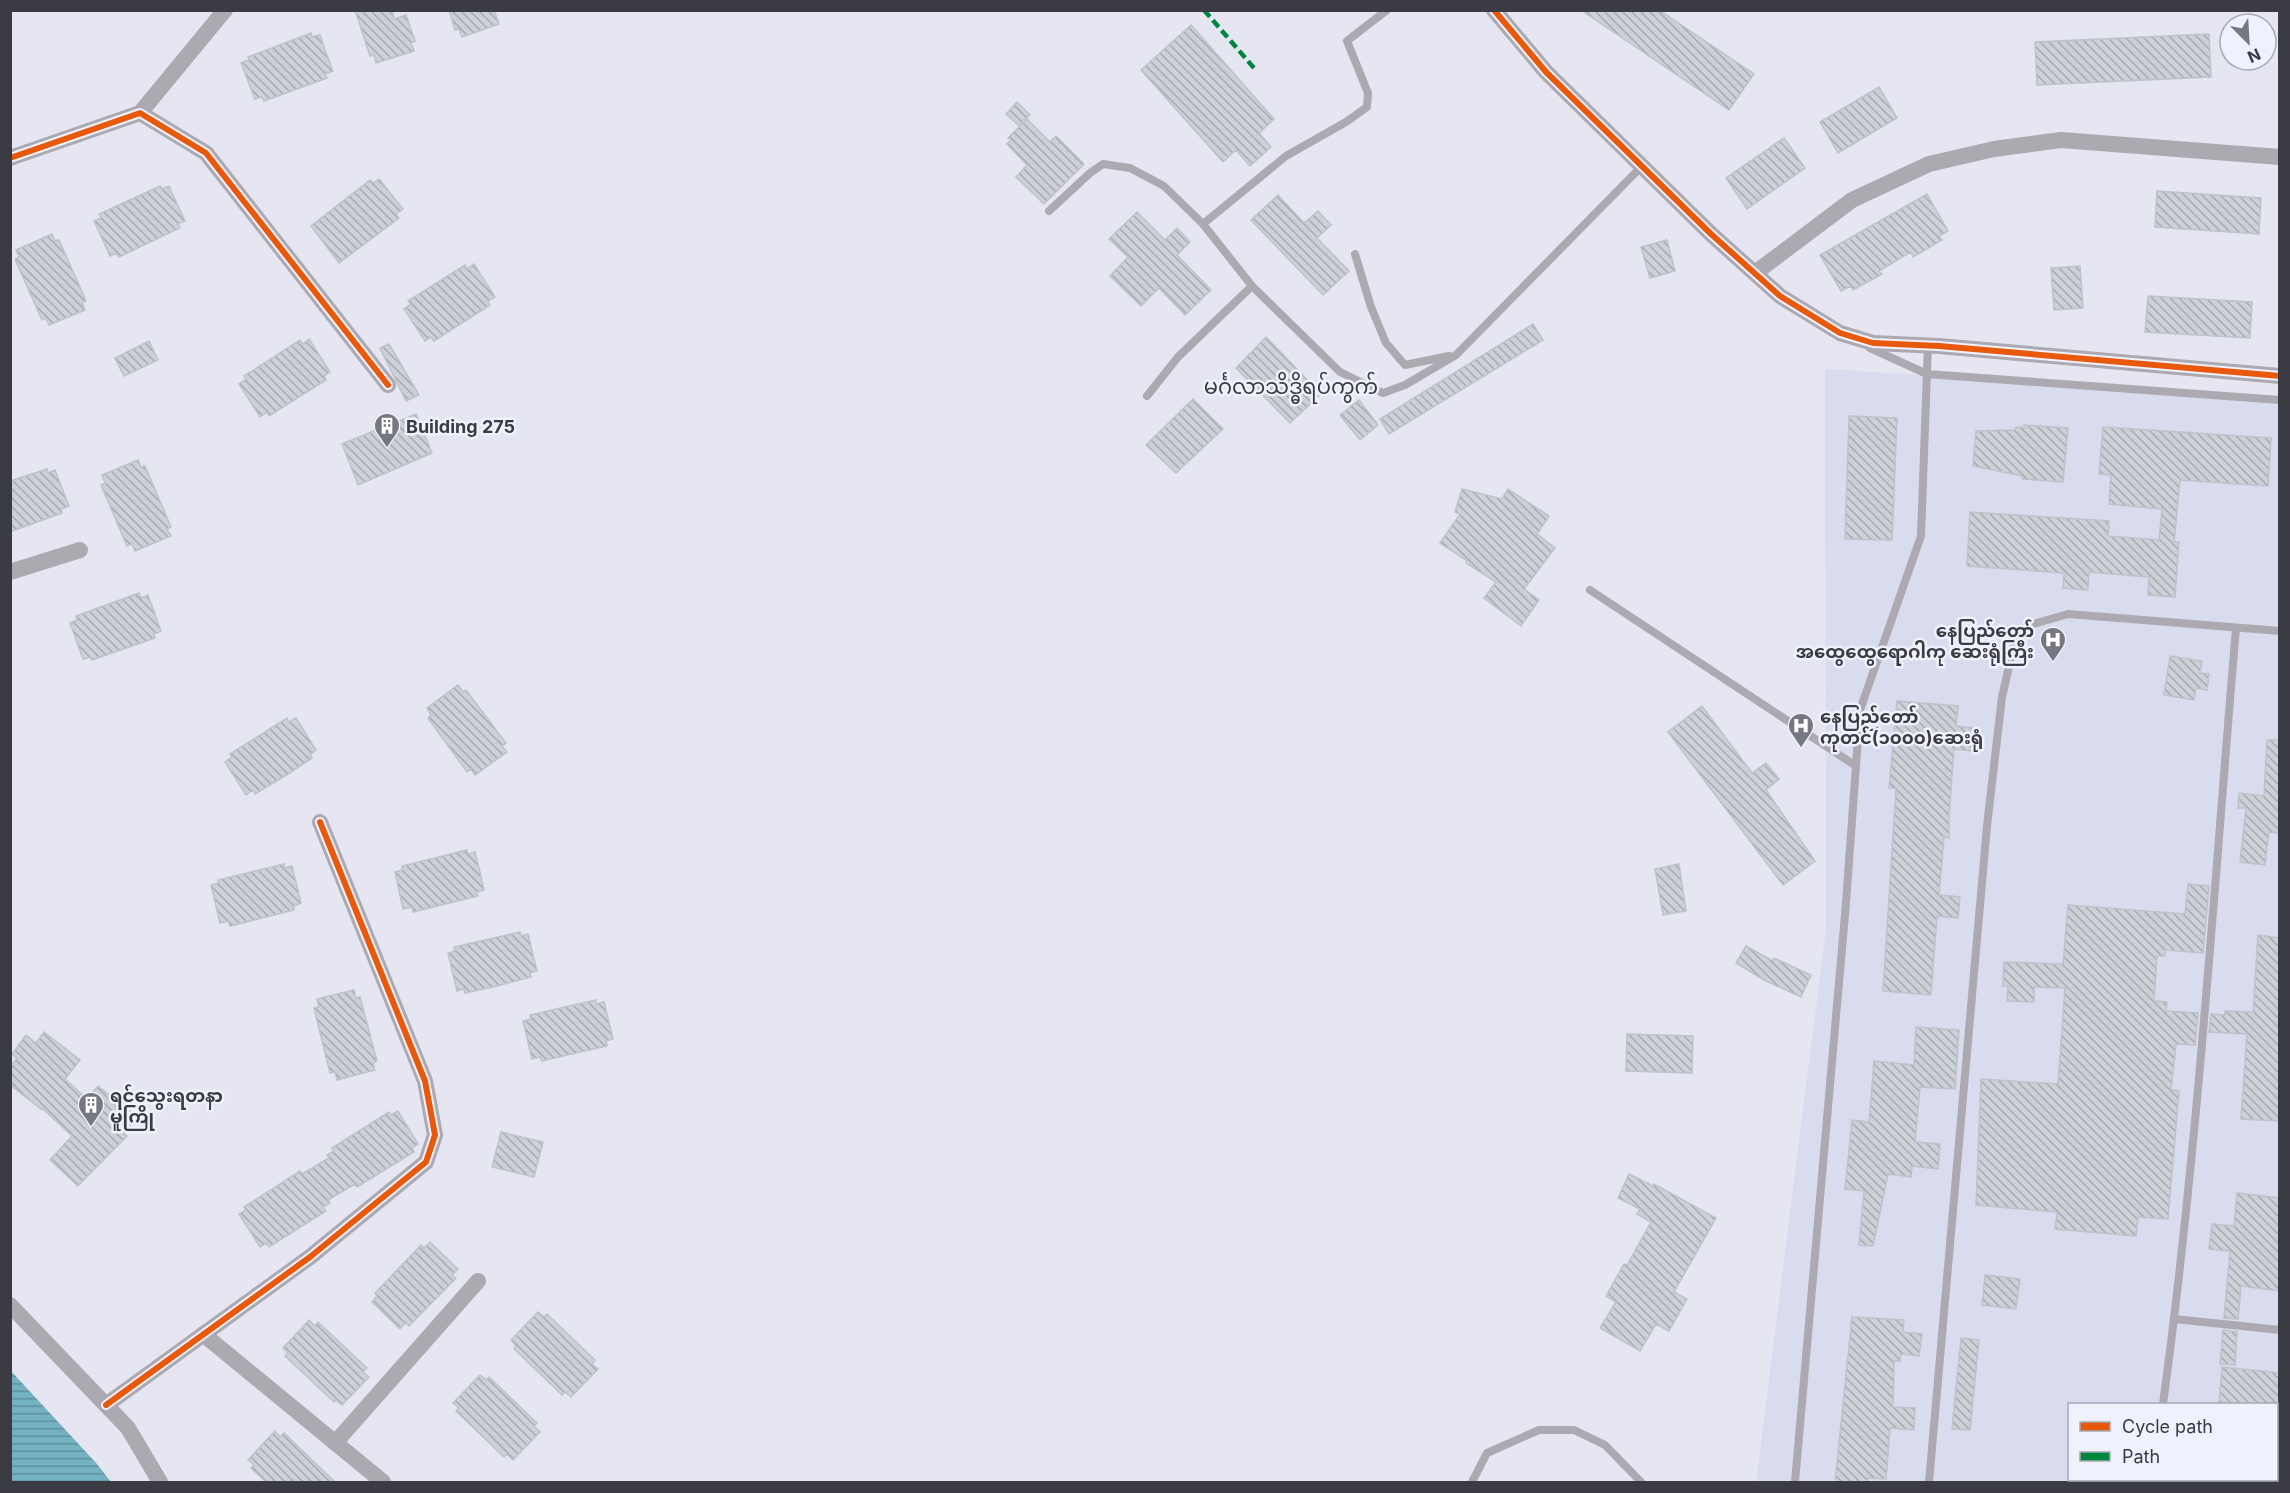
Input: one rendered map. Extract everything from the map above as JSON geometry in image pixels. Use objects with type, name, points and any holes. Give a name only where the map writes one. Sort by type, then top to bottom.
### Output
[{"type":"street","points":[[10,158],[140,113],[225,10]]},
{"type":"street","points":[[1494,10],[1546,72],[1755,273],[1780,296],[1839,333],[1873,343],[1928,345],[2280,376]]},
{"type":"street","points":[[140,113],[206,153],[388,385]]},
{"type":"street","points":[[1755,273],[1852,200],[1929,164],[1994,149],[2061,140],[2280,157]]},
{"type":"street","points":[[10,572],[80,550]]},
{"type":"street","points":[[106,1405],[310,1257],[426,1162],[435,1135],[425,1081],[320,822]]},
{"type":"street","points":[[335,1443],[478,1281]]},
{"type":"street","points":[[10,1305],[128,1428],[160,1482]]},
{"type":"street","points":[[203,1334],[383,1482]]},
{"type":"lane","points":[[1203,224],[1286,156],[1346,122],[1367,107],[1368,93],[1347,41],[1388,10]]},
{"type":"lane","points":[[1049,211],[1103,164],[1130,168],[1164,186],[1203,224],[1252,286],[1340,372],[1383,393],[1405,385],[1456,355],[1642,166]]},
{"type":"lane","points":[[1355,254],[1371,307],[1386,343],[1405,365],[1456,355]]},
{"type":"lane","points":[[1147,396],[1178,357],[1252,286]]},
{"type":"lane","points":[[1839,333],[1927,374],[2280,400]]},
{"type":"lane","points":[[1795,1482],[1860,710],[1921,536],[1928,345]]},
{"type":"lane","points":[[1590,590],[1856,766]]},
{"type":"lane","points":[[1929,1482],[1987,826],[2002,697],[2013,649],[2026,626],[2068,614],[2280,631]]},
{"type":"lane","points":[[2163,1403],[2175,1319],[2194,1125],[2235,628]]},
{"type":"lane","points":[[2175,1319],[2280,1330]]},
{"type":"lane","points":[[1472,1482],[1487,1453],[1539,1430],[1574,1430],[1605,1445],[1641,1482]]},
{"type":"shaded area","name":"နေပြည်တော် အထွေထွေရောဂါကု ဆေးရုံကြီး","points":[[1825,369],[2279,398],[2279,1482],[1756,1482],[1826,929]]},
{"type":"water","points":[[10,1370],[97,1464],[111,1482],[11,1482]]},
{"type":"building","points":[[355,10],[392,10],[394,19],[406,15],[415,41],[411,43],[414,51],[376,63],[374,55],[370,56]]},
{"type":"building","points":[[449,10],[494,10],[499,24],[462,37],[459,29],[455,30]]},
{"type":"building","points":[[1581,10],[1659,10],[1754,74],[1729,110]]},
{"type":"building","points":[[1191,25],[1274,119],[1259,133],[1271,147],[1250,166],[1236,150],[1223,162],[1141,70]]},
{"type":"building","points":[[311,33],[312,37],[320,35],[333,71],[325,74],[327,78],[264,101],[262,97],[255,99],[241,63],[249,60],[248,57]]},
{"type":"building","points":[[2209,34],[2211,77],[2037,85],[2035,42]]},
{"type":"building","points":[[1879,87],[1897,118],[1838,153],[1820,122]]},
{"type":"building","points":[[1017,102],[1030,115],[1019,126],[1006,114]]},
{"type":"building","points":[[1027,119],[1050,142],[1056,136],[1084,164],[1044,204],[1016,177],[1027,165],[1007,144],[1011,140],[1008,138]]},
{"type":"building","points":[[1784,138],[1805,168],[1747,209],[1726,178]]},
{"type":"building","points":[[379,179],[403,209],[396,214],[399,218],[339,263],[311,226],[370,180],[373,183]]},
{"type":"building","points":[[160,186],[162,189],[169,186],[185,221],[178,224],[180,228],[119,257],[117,253],[110,256],[94,221],[101,218],[99,214]]},
{"type":"building","points":[[2157,191],[2261,198],[2259,234],[2155,227]]},
{"type":"building","points":[[1927,194],[1948,231],[1939,236],[1942,240],[1913,257],[1911,252],[1879,271],[1882,274],[1853,290],[1851,286],[1841,291],[1820,255]]},
{"type":"building","points":[[1278,195],[1304,223],[1318,211],[1331,225],[1317,238],[1349,271],[1323,295],[1251,220]]},
{"type":"building","points":[[1137,212],[1165,240],[1177,228],[1190,242],[1177,255],[1211,290],[1185,315],[1159,288],[1141,306],[1110,276],[1128,257],[1109,239]]},
{"type":"building","points":[[52,234],[55,241],[59,240],[86,301],[82,302],[85,310],[49,325],[46,318],[42,320],[15,259],[19,257],[16,250]]},
{"type":"building","points":[[1667,240],[1675,271],[1650,278],[1641,247]]},
{"type":"building","points":[[474,264],[495,297],[488,301],[490,305],[434,341],[431,337],[425,341],[404,309],[411,304],[408,301],[465,265],[467,269]]},
{"type":"building","points":[[2080,266],[2083,308],[2054,310],[2051,268]]},
{"type":"building","points":[[2148,296],[2252,302],[2250,338],[2145,332]]},
{"type":"building","points":[[1533,324],[1543,340],[1389,434],[1380,419]]},
{"type":"building","points":[[1266,337],[1321,394],[1290,423],[1236,368]]},
{"type":"building","points":[[309,339],[330,372],[324,376],[326,380],[269,416],[267,412],[260,417],[239,384],[246,379],[244,376],[300,340],[303,344]]},
{"type":"building","points":[[149,341],[158,360],[124,376],[115,358]]},
{"type":"building","points":[[389,344],[419,395],[406,401],[380,348]]},
{"type":"building","points":[[1193,399],[1223,429],[1176,473],[1146,445]]},
{"type":"building","points":[[1359,400],[1378,425],[1360,440],[1340,415]]},
{"type":"building","name":"Building 275","points":[[416,414],[432,453],[358,485],[342,444]]},
{"type":"building","points":[[1849,416],[1897,418],[1892,540],[1845,539]]},
{"type":"building","points":[[2024,425],[2068,428],[2063,482],[2023,479],[2023,476],[1973,466],[1976,431],[2015,430],[2016,427],[2024,428]]},
{"type":"building","points":[[2103,427],[2271,438],[2268,486],[2180,480],[2174,542],[2179,542],[2175,597],[2148,595],[2149,577],[2089,572],[2088,590],[2063,588],[2064,573],[1967,566],[1970,512],[2109,521],[2108,536],[2159,540],[2162,509],[2109,504],[2111,475],[2099,474]]},
{"type":"building","points":[[138,460],[141,467],[145,466],[171,527],[167,529],[171,536],[135,551],[132,544],[127,546],[101,485],[105,483],[102,475]]},
{"type":"building","points":[[47,469],[48,473],[55,470],[69,506],[61,509],[62,513],[10,532],[10,481]]},
{"type":"building","points":[[1462,489],[1502,499],[1508,489],[1549,516],[1537,534],[1555,548],[1524,589],[1539,600],[1521,626],[1484,598],[1496,582],[1440,543],[1460,514],[1455,512]]},
{"type":"building","points":[[139,593],[141,598],[148,595],[161,631],[154,634],[155,638],[92,660],[90,657],[83,659],[70,623],[77,620],[76,616]]},
{"type":"building","points":[[2170,656],[2202,661],[2200,673],[2209,674],[2207,690],[2196,688],[2194,700],[2164,695]]},
{"type":"building","points":[[458,685],[463,692],[466,690],[506,743],[502,746],[507,752],[475,775],[471,769],[467,772],[428,718],[431,715],[427,708]]},
{"type":"building","points":[[1897,701],[1958,706],[1956,726],[1974,728],[1972,751],[1954,749],[1949,838],[1944,837],[1939,895],[1960,897],[1958,918],[1937,916],[1931,995],[1883,991],[1896,788],[1889,788]]},
{"type":"building","points":[[1702,706],[1752,773],[1766,763],[1779,779],[1766,790],[1815,861],[1783,885],[1668,732]]},
{"type":"building","points":[[287,718],[289,722],[296,718],[316,750],[310,755],[312,758],[255,794],[253,790],[246,795],[225,762],[232,757],[230,754]]},
{"type":"building","points":[[2267,740],[2280,740],[2280,833],[2269,832],[2265,865],[2240,862],[2246,808],[2238,808],[2239,793],[2264,796]]},
{"type":"building","points":[[467,850],[468,854],[475,852],[479,868],[484,890],[477,892],[478,896],[413,912],[412,907],[403,909],[395,872],[402,870],[402,866]]},
{"type":"building","points":[[284,864],[284,868],[292,866],[301,903],[294,906],[294,910],[230,926],[228,921],[220,923],[211,885],[219,883],[218,880]]},
{"type":"building","points":[[1679,864],[1686,911],[1663,915],[1655,869]]},
{"type":"building","points":[[2188,884],[2209,886],[2203,953],[2165,950],[2165,956],[2157,956],[2154,1001],[2167,1002],[2166,1011],[2198,1013],[2195,1045],[2176,1044],[2171,1090],[2179,1091],[2168,1219],[2138,1217],[2136,1236],[2055,1229],[2057,1212],[1976,1205],[1981,1079],[2058,1084],[2065,988],[2034,987],[2034,1002],[2007,1001],[2008,986],[2003,986],[2004,962],[2063,964],[2068,905],[2185,914]]},
{"type":"building","points":[[520,932],[521,936],[528,934],[537,971],[530,973],[531,977],[465,993],[464,989],[457,991],[448,953],[455,951],[454,947]]},
{"type":"building","points":[[2258,935],[2280,938],[2280,1121],[2241,1119],[2247,1034],[2209,1032],[2211,1014],[2225,1015],[2225,1011],[2253,1012]]},
{"type":"building","points":[[1746,946],[1773,961],[1774,958],[1811,975],[1801,997],[1764,980],[1736,963]]},
{"type":"building","points":[[354,990],[356,998],[360,997],[377,1061],[373,1063],[375,1070],[337,1080],[335,1072],[330,1073],[314,1008],[319,1007],[317,999]]},
{"type":"building","points":[[596,1000],[596,1004],[604,1002],[613,1039],[606,1041],[607,1046],[542,1061],[540,1057],[532,1059],[523,1021],[531,1019],[530,1015]]},
{"type":"building","points":[[1916,1027],[1959,1030],[1955,1089],[1920,1087],[1915,1142],[1940,1144],[1938,1169],[1912,1166],[1911,1177],[1888,1174],[1873,1246],[1859,1245],[1864,1191],[1845,1189],[1852,1120],[1869,1122],[1874,1061],[1914,1065]]},
{"type":"building","points":[[44,1032],[80,1060],[65,1079],[87,1099],[98,1086],[138,1118],[124,1134],[127,1136],[78,1186],[50,1160],[72,1136],[42,1108],[10,1085],[10,1067],[17,1058],[12,1054],[26,1035],[36,1043]]},
{"type":"building","points":[[1627,1034],[1693,1036],[1692,1073],[1626,1071]]},
{"type":"building","points":[[398,1111],[418,1144],[412,1148],[414,1152],[357,1187],[355,1184],[328,1200],[330,1203],[323,1207],[326,1211],[269,1247],[267,1243],[260,1247],[239,1214],[246,1210],[244,1207],[300,1171],[302,1174],[329,1158],[327,1155],[334,1151],[332,1148],[389,1112],[391,1115]]},
{"type":"building","points":[[501,1132],[543,1142],[534,1177],[492,1167]]},
{"type":"building","points":[[1629,1174],[1653,1186],[1654,1184],[1716,1218],[1674,1292],[1687,1299],[1669,1331],[1656,1324],[1640,1351],[1600,1328],[1616,1302],[1606,1296],[1624,1264],[1627,1265],[1651,1222],[1637,1214],[1640,1209],[1618,1198]]},
{"type":"building","points":[[2237,1193],[2280,1198],[2280,1291],[2241,1286],[2238,1319],[2224,1318],[2230,1251],[2209,1249],[2212,1224],[2234,1226]]},
{"type":"building","points":[[430,1242],[458,1269],[452,1275],[456,1278],[409,1326],[405,1323],[400,1329],[372,1302],[377,1296],[375,1293],[421,1245],[424,1248]]},
{"type":"building","points":[[1985,1275],[2020,1279],[2016,1309],[1982,1305]]},
{"type":"building","points":[[538,1312],[544,1317],[547,1314],[595,1360],[592,1364],[598,1369],[571,1397],[565,1392],[562,1395],[514,1349],[516,1346],[511,1340]]},
{"type":"building","points":[[1852,1317],[1904,1320],[1903,1332],[1922,1334],[1919,1356],[1901,1354],[1900,1361],[1894,1361],[1893,1407],[1915,1408],[1914,1430],[1890,1428],[1886,1479],[1868,1478],[1868,1482],[1835,1482]]},
{"type":"building","points":[[309,1320],[315,1326],[318,1322],[367,1368],[363,1372],[369,1377],[342,1405],[336,1400],[334,1402],[285,1356],[288,1353],[283,1348]]},
{"type":"building","points":[[2223,1330],[2237,1332],[2235,1365],[2220,1364]]},
{"type":"building","points":[[1961,1338],[1979,1340],[1970,1430],[1952,1429]]},
{"type":"building","points":[[2222,1367],[2280,1373],[2280,1404],[2219,1403]]},
{"type":"building","points":[[480,1375],[486,1380],[489,1377],[537,1423],[534,1426],[540,1432],[513,1460],[507,1454],[504,1457],[456,1411],[459,1408],[453,1403]]},
{"type":"building","points":[[275,1431],[280,1437],[284,1433],[335,1482],[266,1482],[251,1468],[254,1465],[248,1460]]},
{"type":"marked path","points":[[1204,10],[1254,68]]},
{"type":"cycle path","points":[[1494,10],[1546,72],[1711,234],[1780,296],[1840,333],[1873,343],[1939,346],[2280,376]]},
{"type":"cycle path","points":[[10,158],[140,113],[206,153],[388,385]]},
{"type":"cycle path","points":[[106,1405],[310,1257],[426,1162],[435,1135],[425,1081],[320,822]]},
{"type":"place","name":"Building 275","points":[[387,449]]},
{"type":"place","name":"နေပြည်တော် အထွေထွေရောဂါကု ဆေးရုံကြီး","points":[[2053,663]]},
{"type":"place","name":"နေပြည်တော် ကုတင်(၁၀၀၀)ဆေးရုံ","points":[[1801,749]]},
{"type":"place","name":"ရင်သွေးရတနာ မူကြို","points":[[91,1128]]},
{"type":"district","name":"မင်္ဂလာသိဒ္ဓိရပ်ကွက်","points":[[1291,386]]}]
